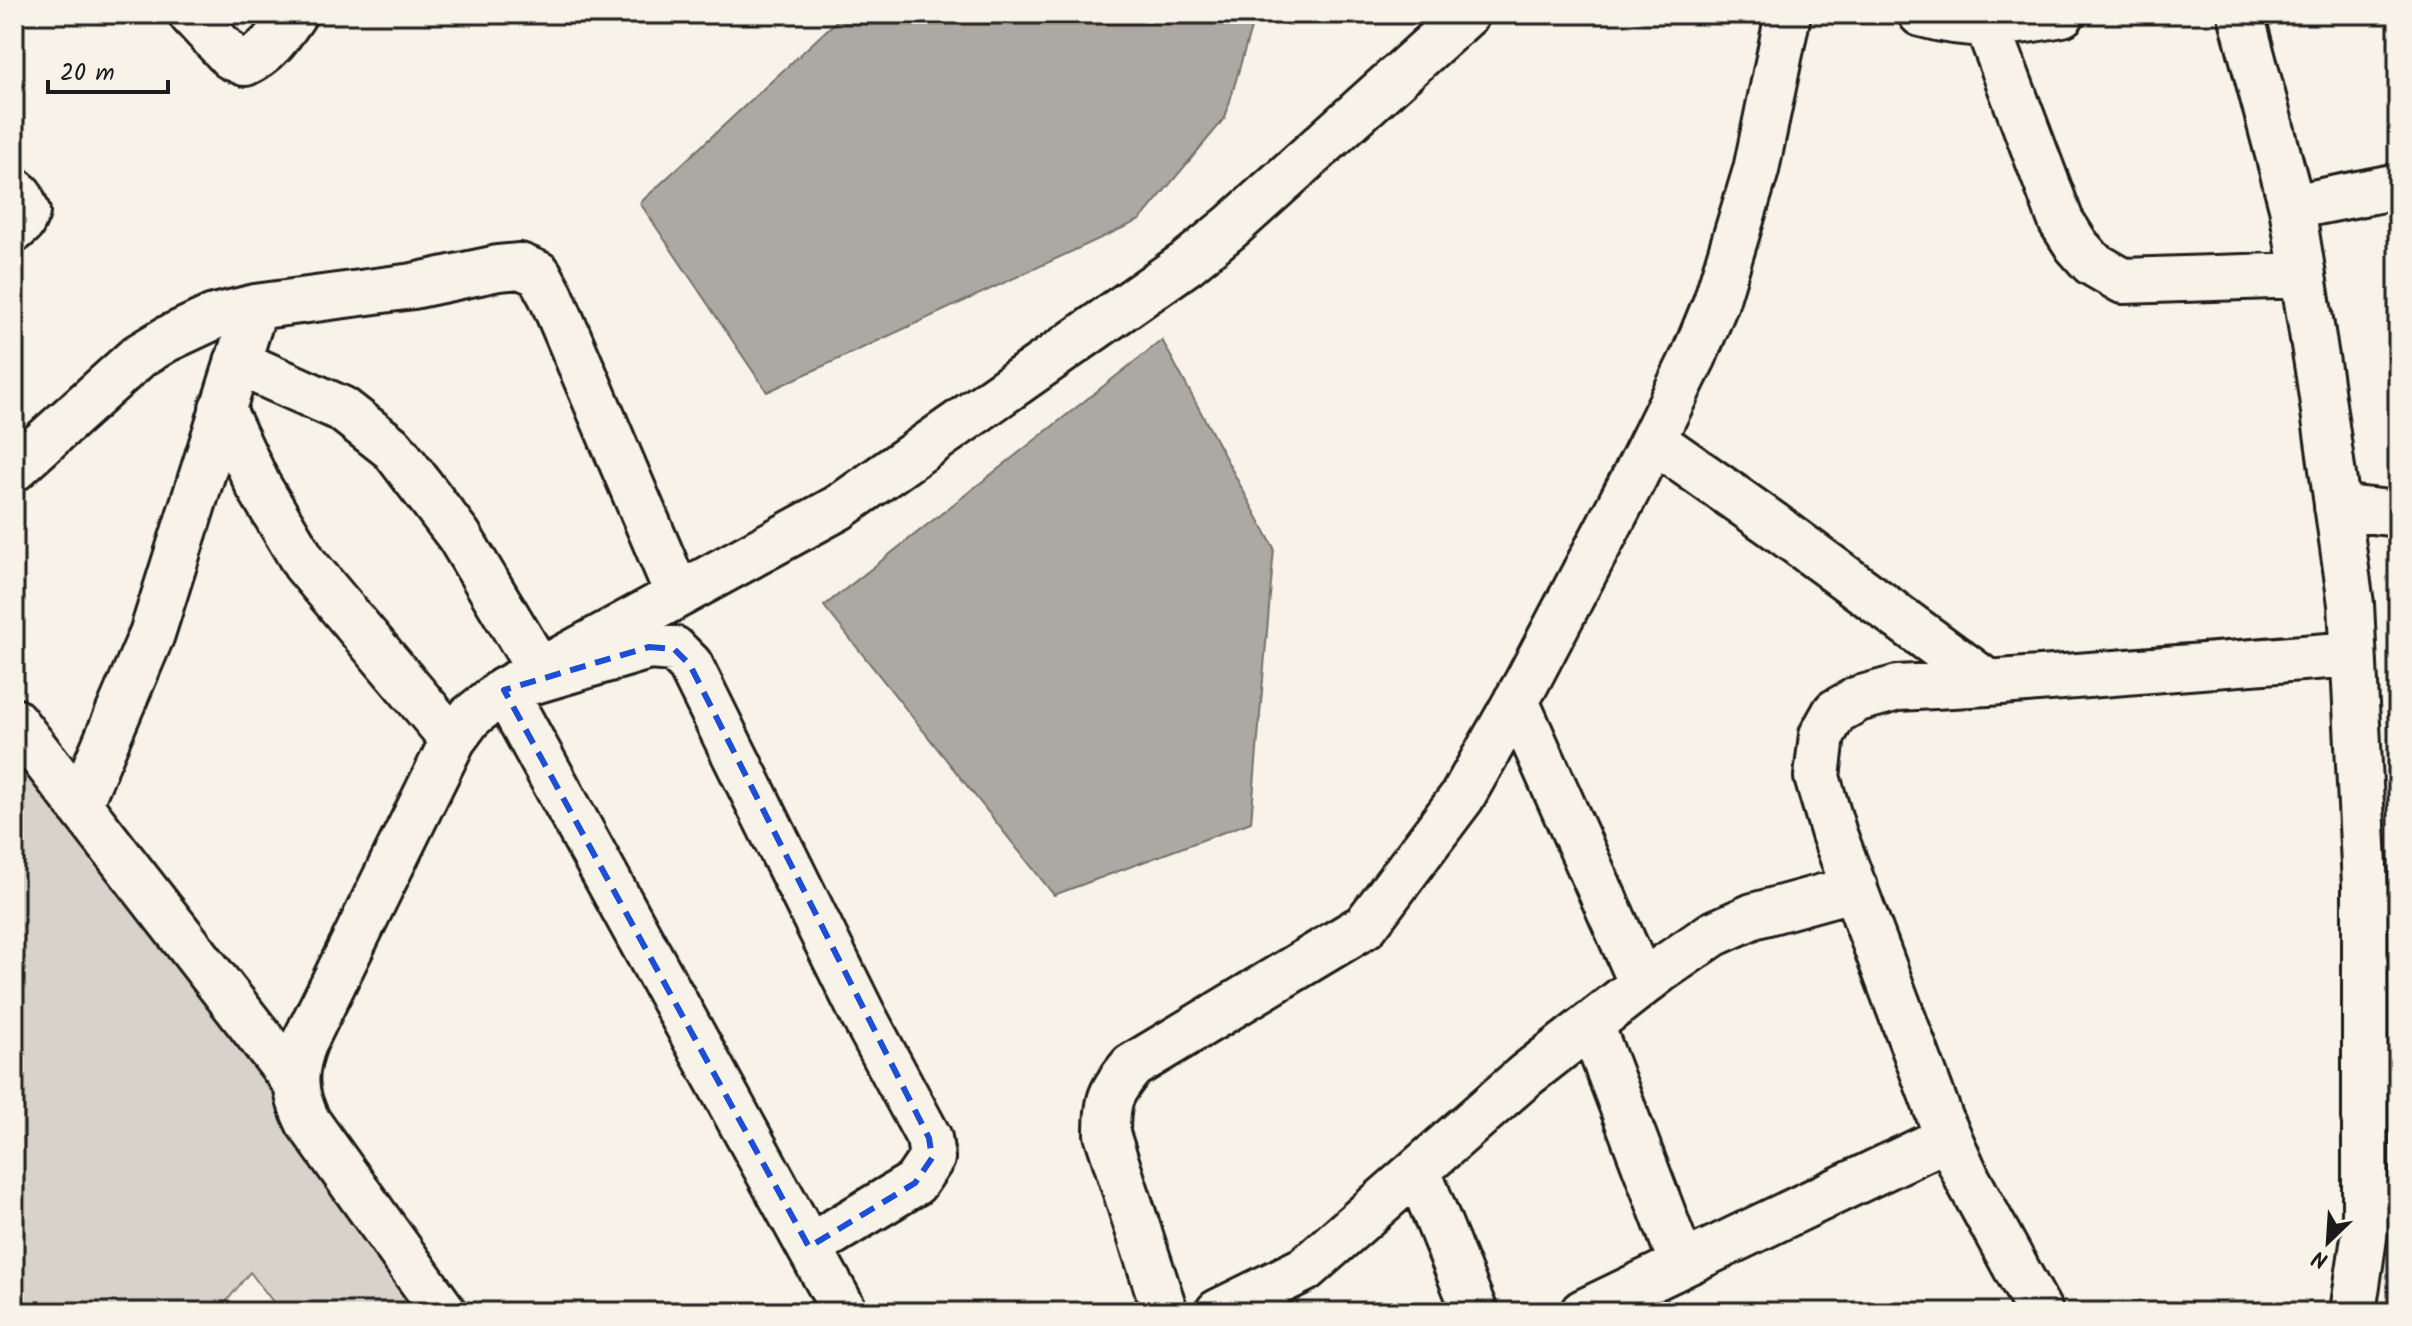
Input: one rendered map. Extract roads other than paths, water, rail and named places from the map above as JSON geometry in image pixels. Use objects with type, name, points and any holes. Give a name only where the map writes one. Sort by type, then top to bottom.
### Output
[{"type":"street","points":[[191,14],[231,57],[245,63],[258,57],[294,14]]},
{"type":"street","points":[[444,1312],[308,1122],[298,1103],[295,1082],[305,1041],[453,740],[470,717],[522,680],[838,508],[1187,263],[1467,14]]},
{"type":"street","points":[[1165,1312],[1107,1134],[1107,1103],[1132,1066],[1365,926],[1462,797],[1516,701],[1694,356],[1720,290],[1756,170],[1788,14]]},
{"type":"street","points":[[1921,14],[1952,22],[1987,24],[2062,14]]},
{"type":"street","points":[[2241,14],[2292,207],[2351,604],[2365,885],[2365,1231],[2353,1312]]},
{"type":"street","points":[[1987,24],[2061,221],[2092,263],[2123,281],[2303,275]]},
{"type":"street","points":[[2292,207],[2398,186]]},
{"type":"street","points":[[14,190],[20,195],[27,212],[14,230]]},
{"type":"street","points":[[14,469],[139,356],[214,317],[255,307],[413,286],[520,266],[539,274],[551,296],[678,595]]},
{"type":"street","points":[[79,805],[152,634],[255,307]]},
{"type":"street","points":[[237,362],[342,409],[376,434],[393,449],[459,536],[522,680],[809,1247],[845,1312]]},
{"type":"street","points":[[222,408],[258,485],[305,564],[453,740]]},
{"type":"street","points":[[1653,440],[1988,683]]},
{"type":"street","points":[[2337,507],[2398,514]]},
{"type":"street","points":[[522,680],[649,647],[674,649],[690,665],[863,1015],[929,1138],[932,1158],[915,1183],[809,1247]]},
{"type":"street","points":[[2040,1312],[1968,1180],[1949,1137],[1834,834],[1817,777],[1822,735],[1835,712],[1858,699],[1898,688],[2353,654]]},
{"type":"street","points":[[1516,701],[1642,984]]},
{"type":"street","points":[[14,721],[295,1082]]},
{"type":"street","points":[[1218,1312],[1305,1269],[1526,1075],[1642,984],[1713,934],[1753,916],[1855,888]]},
{"type":"street","points":[[1591,1024],[1682,1264]]},
{"type":"street","points":[[1583,1312],[1949,1137]]},
{"type":"street","points":[[1418,1171],[1475,1312]]}]
